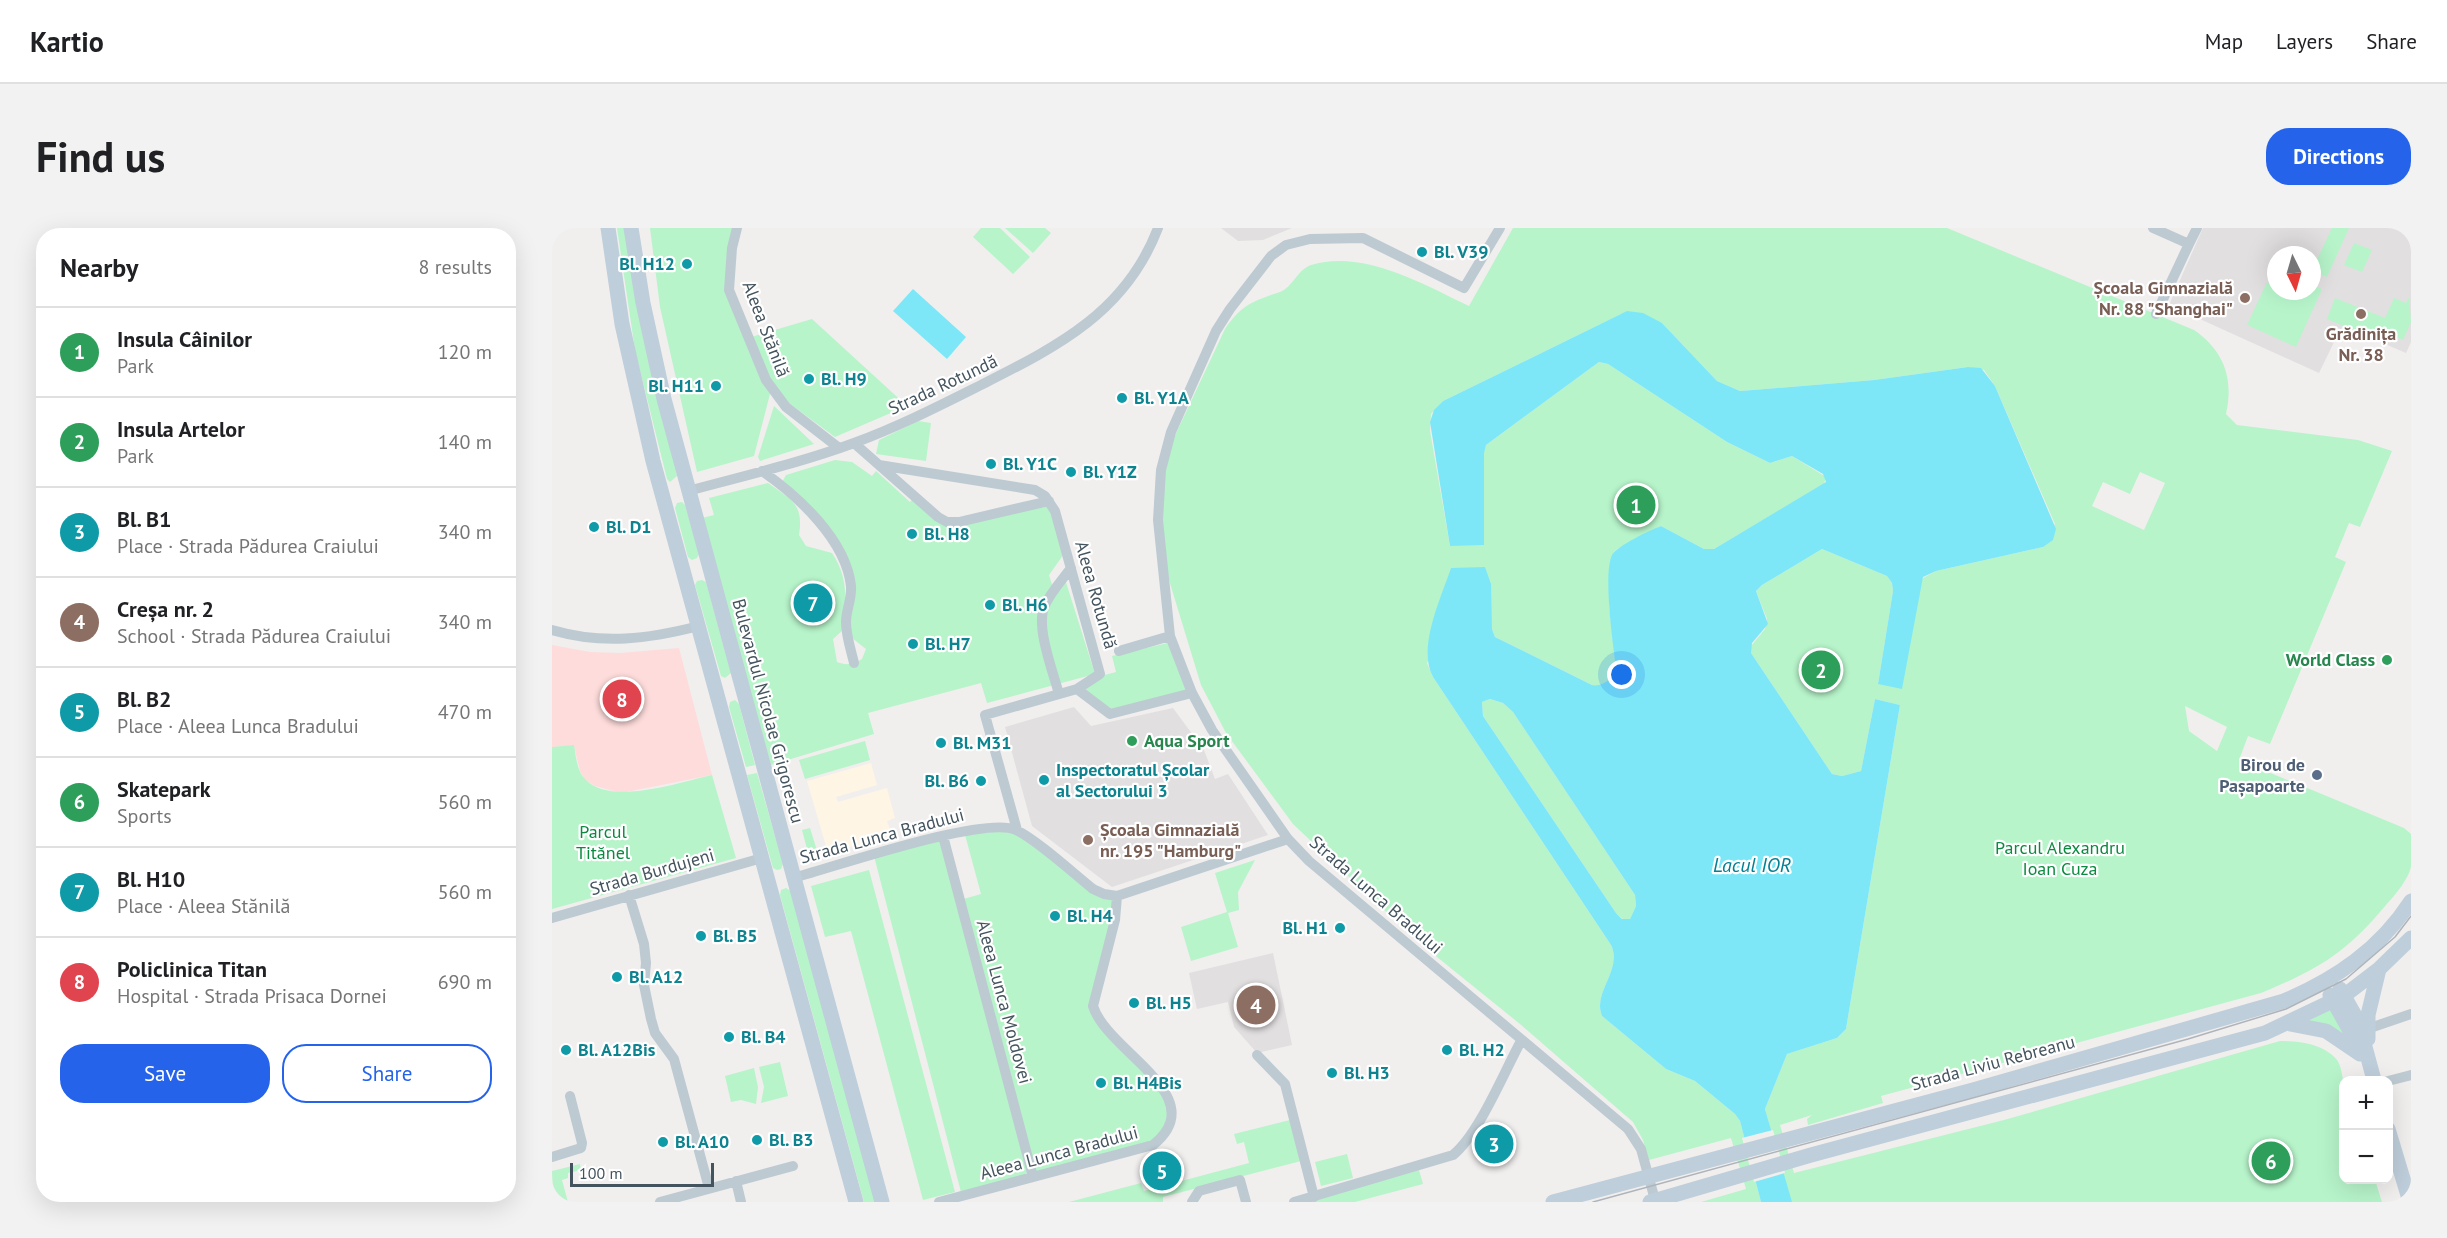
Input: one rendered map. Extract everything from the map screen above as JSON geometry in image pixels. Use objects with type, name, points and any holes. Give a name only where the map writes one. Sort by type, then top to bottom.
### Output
[{"type":"main road","points":[[608,228],[628,357],[663,498],[856,1202]]},
{"type":"main road","name":"Bulevardul Nicolae Grigorescu","points":[[631,228],[653,354],[688,491],[882,1202]]},
{"type":"main road","points":[[663,498],[688,491]]},
{"type":"main road","points":[[685,576],[709,569]]},
{"type":"main road","points":[[717,692],[741,686]]},
{"type":"main road","points":[[769,884],[793,878]]},
{"type":"main road","name":"Strada Liviu Rebreanu","points":[[1553,1202],[1973,1090],[2284,1001],[2329,982],[2372,947],[2411,902]]},
{"type":"main road","points":[[1653,1201],[1810,1155],[2265,1033],[2290,1024],[2339,999],[2379,969],[2411,938]]},
{"type":"main road","points":[[2368,1063],[2367,1029],[2371,999],[2379,969]]},
{"type":"main road","points":[[2329,982],[2339,999],[2373,1076]]},
{"type":"main road","points":[[2290,1024],[2326,1031],[2368,1063]]},
{"type":"main road","points":[[2393,1146],[2410,1202]]},
{"type":"street","name":"Aleea Stănilă","points":[[737,228],[732,248],[729,290],[771,390],[802,421],[839,448]]},
{"type":"street","name":"Strada Rotundă","points":[[688,491],[854,443],[1021,365],[1066,339],[1104,308],[1143,262],[1158,228]]},
{"type":"street","points":[[1287,839],[1224,750],[1192,693],[1170,636],[1158,520],[1161,470],[1171,432],[1192,383],[1230,309],[1271,256],[1286,245],[1310,239],[1365,233],[1464,288],[1500,228]]},
{"type":"street","points":[[2153,228],[2189,244]]},
{"type":"street","points":[[2156,314],[2197,228]]},
{"type":"street","points":[[854,443],[947,522],[959,522],[1049,501]]},
{"type":"street","points":[[879,465],[1035,490],[1049,501]]},
{"type":"street","points":[[762,471],[791,491],[815,516],[845,565],[851,592],[846,623],[854,663]]},
{"type":"street","name":"Aleea Rotundă","points":[[1017,830],[986,715],[1077,689],[1100,675],[1055,511],[1049,501]]},
{"type":"street","points":[[1059,694],[1043,634],[1042,614],[1047,601],[1071,568]]},
{"type":"street","points":[[552,630],[592,639],[619,640],[658,636],[699,626]]},
{"type":"street","points":[[1119,651],[1170,636]]},
{"type":"street","points":[[1077,689],[1110,714],[1192,693]]},
{"type":"street","name":"Strada Lunca Bradului","points":[[793,878],[943,836],[993,826],[1017,830]]},
{"type":"street","points":[[1017,830],[1093,889],[1117,896]]},
{"type":"street","name":"Aleea Lunca Moldovei","points":[[943,836],[1033,1177]]},
{"type":"street","name":"Strada Lunca Bradului","points":[[1117,896],[1287,839],[1309,861],[1628,1129],[1641,1149],[1649,1175],[1653,1201]]},
{"type":"street","name":"Strada Burdujeni","points":[[552,918],[762,858]]},
{"type":"street","points":[[629,895],[644,944],[646,963],[644,985],[651,1019],[655,1033],[674,1059],[709,1188]]},
{"type":"street","name":"Aleea Lunca Bradului","points":[[939,1202],[1152,1145],[1161,1138],[1171,1118],[1172,1102],[1164,1087],[1104,1027],[1093,1006],[1115,920],[1117,896]]},
{"type":"street","points":[[2367,1029],[2411,1014]]},
{"type":"street","points":[[1294,1202],[1453,1155],[1463,1145],[1479,1119],[1521,1041]]},
{"type":"street","points":[[1257,1055],[1285,1084],[1314,1197]]},
{"type":"street","points":[[2393,1080],[2411,1075]]},
{"type":"street","points":[[552,1157],[581,1148],[582,1143],[570,1096]]},
{"type":"street","points":[[660,1202],[793,1166]]},
{"type":"street","points":[[1192,1202],[1199,1191],[1240,1180],[1246,1202]]},
{"type":"street","points":[[735,1181],[741,1202]]},
{"type":"shaded area","points":[[1221,228],[1292,228],[1263,240],[1238,241]]},
{"type":"shaded area","points":[[2203,228],[2411,228],[2411,342],[2406,353],[2378,341],[2335,340],[2319,373],[2169,305]]},
{"type":"shaded area","points":[[552,645],[590,652],[620,653],[679,648],[712,775],[621,793],[595,786],[585,780],[580,771],[574,746],[552,747]]},
{"type":"shaded area","points":[[1074,707],[1091,726],[1173,708],[1204,750],[1215,779],[1228,774],[1268,835],[1112,887],[1032,826],[1005,727]]},
{"type":"shaded area","points":[[871,763],[877,785],[836,797],[838,802],[887,788],[895,818],[887,821],[892,835],[828,853],[807,781]]},
{"type":"shaded area","points":[[1273,953],[1292,1045],[1257,1053],[1234,1027],[1228,1002],[1197,1009],[1189,973]]},
{"type":"green space","points":[[617,228],[628,228],[677,476],[670,482],[667,479],[635,350]]},
{"type":"green space","points":[[650,228],[737,228],[729,283],[748,338],[812,319],[907,406],[835,437],[771,390],[754,456],[697,472],[660,307]]},
{"type":"green space","points":[[981,228],[1000,228],[1030,257],[1013,274],[973,237]]},
{"type":"green space","points":[[1005,228],[1045,228],[1051,233],[1033,253]]},
{"type":"green space","name":"Parcul Alexandru Ioan Cuza","points":[[1513,228],[1947,228],[2194,330],[2213,347],[2224,366],[2229,389],[2226,414],[2237,425],[2358,440],[2392,451],[2360,527],[2349,523],[2335,557],[2346,562],[2270,744],[2248,736],[2239,760],[2404,828],[2411,834],[2409,872],[2397,892],[2372,922],[2330,958],[2299,976],[2261,993],[1881,1096],[1883,1103],[1808,1125],[1807,1119],[1812,1115],[1780,1125],[1794,1173],[2004,1120],[2280,1041],[2311,1044],[2332,1055],[2341,1068],[2342,1076],[2339,1076],[2339,1184],[2376,1184],[2382,1202],[1792,1202],[1790,1199],[1765,1109],[1787,1054],[1837,1038],[1846,1029],[1900,705],[1875,699],[1861,771],[1842,776],[1832,774],[1751,653],[1751,646],[1765,629],[1767,619],[1756,591],[1762,585],[1822,549],[1887,576],[1892,583],[1893,591],[1878,684],[1923,578],[1936,571],[2043,547],[2055,524],[1995,386],[1984,370],[1968,367],[1874,380],[1740,391],[1717,381],[1662,323],[1621,314],[1443,401],[1431,414],[1430,431],[1450,546],[1486,445],[1599,362],[1608,364],[1727,442],[1770,463],[1792,456],[1826,477],[1824,484],[1714,549],[1704,549],[1661,526],[1617,549],[1614,552],[1609,605],[1616,668],[1604,683],[1592,685],[1495,637],[1492,629],[1485,567],[1427,663],[1433,677],[1611,945],[1614,954],[1613,963],[1601,998],[1602,1016],[1666,1069],[1695,1081],[1735,1114],[1740,1121],[1761,1202],[1701,1202],[1746,1189],[1731,1138],[1649,1160],[1643,1140],[1633,1122],[1520,1024],[1416,940],[1293,824],[1226,733],[1201,685],[1169,580],[1159,506],[1171,444],[1225,329],[1249,304],[1284,290],[1306,267],[1331,261],[1372,265],[1413,279],[1469,306]],"holes":[[[2140,472],[2165,483],[2144,530],[2092,506],[2103,482],[2130,494]],[[2185,706],[2227,727],[2217,751],[2189,731]]]},
{"type":"green space","points":[[2332,228],[2349,228],[2327,277],[2321,274],[2321,251]]},
{"type":"green space","points":[[2354,243],[2372,250],[2362,272],[2344,265]]},
{"type":"green space","points":[[2267,282],[2267,300],[2317,300],[2296,347],[2247,325]]},
{"type":"green space","points":[[2409,297],[2411,322],[2403,340],[2387,333],[2383,342],[2327,319],[2335,298],[2385,318],[2394,298],[2406,303]]},
{"type":"green space","points":[[774,406],[814,444],[760,461],[758,457]]},
{"type":"green space","points":[[918,421],[931,423],[926,461],[876,454],[879,440]]},
{"type":"green space","points":[[835,460],[852,462],[872,476],[876,471],[910,502],[915,496],[938,517],[952,523],[1049,501],[1055,511],[1066,551],[1049,575],[1054,591],[1064,576],[1095,674],[987,703],[981,683],[868,713],[874,734],[771,765],[702,518],[714,515],[709,498],[768,483],[789,498],[800,516],[799,535],[806,546],[832,553],[837,562],[844,581],[845,599],[843,630],[833,639],[837,662],[847,664],[856,662],[862,659],[866,649],[847,634],[851,592],[844,562],[816,517],[781,484],[786,475]]},
{"type":"green space","points":[[682,502],[685,505],[699,554],[692,560],[688,557],[675,508],[677,503]]},
{"type":"green space","points":[[697,581],[706,582],[731,673],[725,678],[721,676],[695,585]]},
{"type":"green space","points":[[1172,642],[1192,693],[1119,713],[1077,689],[1097,677],[1116,672],[1112,656]]},
{"type":"green space","points":[[1490,699],[1503,703],[1513,712],[1635,895],[1636,906],[1630,919],[1624,920],[1616,913],[1483,716],[1482,702]]},
{"type":"green space","points":[[735,700],[739,704],[755,765],[746,767],[729,707],[730,702]]},
{"type":"green space","points":[[865,741],[870,760],[805,779],[799,760]]},
{"type":"green space","name":"Parcul Titănel","points":[[574,745],[577,764],[583,777],[597,788],[629,792],[647,790],[712,775],[736,858],[552,909],[552,747]]},
{"type":"green space","points":[[757,773],[783,864],[781,869],[777,870],[773,868],[747,775]]},
{"type":"green space","points":[[1004,826],[1093,889],[1117,896],[1093,1006],[1171,1102],[1161,1138],[962,1196],[874,856],[943,836],[960,900],[981,894],[964,831]]},
{"type":"green space","points":[[810,828],[819,857],[810,860],[802,830]]},
{"type":"green space","points":[[1255,860],[1238,892],[1239,910],[1228,913],[1238,947],[1191,961],[1181,927],[1227,912],[1215,873]]},
{"type":"green space","points":[[869,870],[955,1192],[923,1200],[851,931],[825,937],[811,886]]},
{"type":"green space","points":[[786,888],[791,891],[875,1202],[864,1202],[780,895],[781,890]]},
{"type":"green space","points":[[2331,1008],[2351,1040],[2304,1023]]},
{"type":"green space","points":[[780,1062],[788,1096],[761,1103],[764,1087],[759,1067]]},
{"type":"green space","points":[[754,1068],[758,1087],[756,1104],[741,1100],[731,1102],[725,1076]]},
{"type":"green space","points":[[1294,1119],[1305,1160],[1163,1197],[1163,1202],[1069,1202],[1141,1183],[1144,1191],[1249,1163],[1244,1142],[1237,1144],[1234,1134]]},
{"type":"green space","points":[[1347,1154],[1353,1178],[1321,1186],[1315,1162]]},
{"type":"green space","points":[[580,1164],[581,1170],[568,1173],[568,1178],[562,1180],[568,1202],[553,1202],[552,1171]]},
{"type":"green space","points":[[1419,1170],[1423,1184],[1355,1202],[1303,1202]]},
{"type":"water","points":[[913,289],[966,337],[947,359],[893,311]]},
{"type":"water","name":"Lacul IOR","points":[[1627,311],[1643,313],[1662,323],[1717,381],[1740,391],[1874,380],[1968,367],[1981,368],[1995,386],[2056,529],[2053,540],[2043,547],[1936,571],[1923,577],[1902,689],[1878,684],[1893,591],[1892,583],[1887,576],[1822,549],[1762,585],[1756,591],[1768,624],[1752,643],[1751,653],[1832,774],[1842,776],[1861,771],[1875,699],[1900,705],[1846,1029],[1837,1038],[1787,1054],[1765,1109],[1792,1202],[1761,1202],[1740,1121],[1735,1114],[1695,1081],[1666,1069],[1602,1016],[1601,998],[1613,963],[1614,954],[1611,945],[1433,677],[1428,652],[1432,623],[1451,568],[1485,567],[1491,584],[1492,629],[1495,637],[1592,685],[1604,683],[1616,668],[1608,577],[1609,564],[1615,551],[1661,526],[1704,549],[1714,549],[1826,482],[1823,474],[1792,456],[1770,463],[1727,442],[1608,364],[1599,362],[1486,445],[1484,453],[1484,545],[1450,546],[1430,422],[1434,410],[1443,401]],"holes":[[[1490,699],[1503,703],[1513,712],[1635,895],[1636,906],[1630,919],[1622,919],[1616,913],[1483,716],[1482,702]]]},
{"type":"pier","points":[[1773,1130],[1785,1173],[1754,1182],[1742,1138]]},
{"type":"tram line","points":[[1593,1202],[2188,1039],[2286,1009],[2346,979],[2395,937],[2411,916]]},
{"type":"place","name":"Bl. V39","points":[[1422,252]]},
{"type":"place","name":"Bl. H12","points":[[687,264]]},
{"type":"place","name":"Școala Gimnazială Nr. 88 \"Shanghai\"","points":[[2245,298]]},
{"type":"place","name":"Grădinița Nr. 38","points":[[2361,314]]},
{"type":"place","name":"Bl. H9","points":[[809,379]]},
{"type":"place","name":"Bl. H11","points":[[716,386]]},
{"type":"place","name":"Bl. Y1A","points":[[1122,398]]},
{"type":"place","name":"Bl. Y1C","points":[[991,464]]},
{"type":"place","name":"Bl. Y1Z","points":[[1071,472]]},
{"type":"place","name":"Insula Câinilor","points":[[1636,505]]},
{"type":"place","name":"Bl. D1","points":[[594,527]]},
{"type":"place","name":"Bl. H8","points":[[912,534]]},
{"type":"place","name":"Bl. H10","points":[[813,603]]},
{"type":"place","name":"Bl. H6","points":[[990,605]]},
{"type":"place","name":"Bl. H7","points":[[913,644]]},
{"type":"place","name":"World Class","points":[[2387,660]]},
{"type":"place","name":"Insula Artelor","points":[[1821,670]]},
{"type":"place","name":"Policlinica Titan","points":[[622,699]]},
{"type":"place","name":"Aqua Sport","points":[[1132,741]]},
{"type":"place","name":"Bl. M31","points":[[941,743]]},
{"type":"place","name":"Birou de Pașapoarte","points":[[2317,775]]},
{"type":"place","name":"Inspectoratul Școlar al Sectorului 3","points":[[1044,780]]},
{"type":"place","name":"Bl. B6","points":[[981,781]]},
{"type":"place","name":"Școala Gimnazială nr. 195 \"Hamburg\"","points":[[1088,840]]},
{"type":"place","name":"Bl. H4","points":[[1055,916]]},
{"type":"place","name":"Bl. H1","points":[[1340,928]]},
{"type":"place","name":"Bl. B5","points":[[701,936]]},
{"type":"place","name":"Bl. A12","points":[[617,977]]},
{"type":"place","name":"Bl. H5","points":[[1134,1003]]},
{"type":"place","name":"Creșa nr. 2","points":[[1256,1005]]},
{"type":"place","name":"Bl. B4","points":[[729,1037]]},
{"type":"place","name":"Bl. A12Bis","points":[[566,1050]]},
{"type":"place","name":"Bl. H2","points":[[1447,1050]]},
{"type":"place","name":"Bl. H3","points":[[1332,1073]]},
{"type":"place","name":"Bl. H4Bis","points":[[1101,1083]]},
{"type":"place","name":"Bl. B3","points":[[757,1140]]},
{"type":"place","name":"Bl. A10","points":[[663,1142]]},
{"type":"place","name":"Bl. B1","points":[[1494,1144]]},
{"type":"place","name":"Skatepark","points":[[2271,1161]]},
{"type":"place","name":"Bl. B2","points":[[1162,1171]]}]
